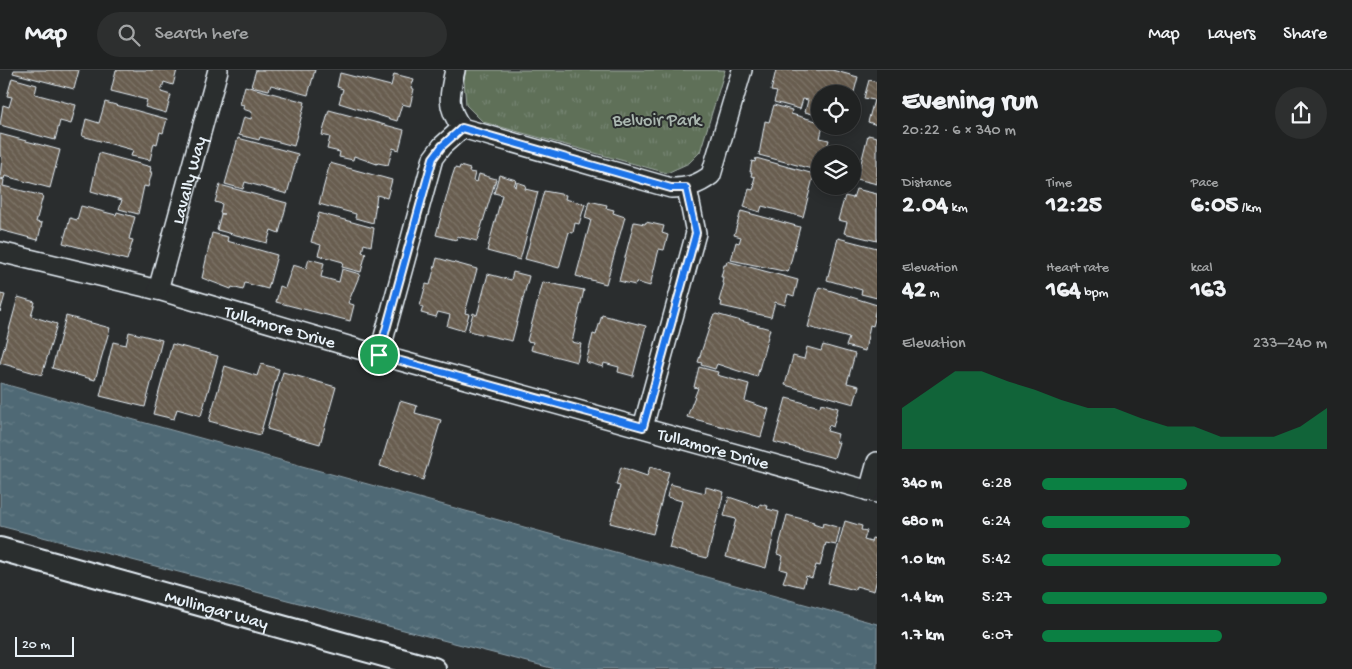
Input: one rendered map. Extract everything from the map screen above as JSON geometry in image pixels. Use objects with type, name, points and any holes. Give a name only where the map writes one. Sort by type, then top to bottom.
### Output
[{"type":"street","name":"Lavally Way","points":[[158,290],[218,70]]},
{"type":"street","points":[[455,70],[449,103],[454,117],[462,128],[671,188],[686,188],[701,183],[711,175],[742,70]]},
{"type":"street","points":[[379,355],[433,158],[442,146],[462,128]]},
{"type":"street","points":[[643,427],[696,233],[686,188]]},
{"type":"street","name":"Tullamore Drive","points":[[0,252],[158,290],[379,355],[873,492]]},
{"type":"street","points":[[873,492],[877,462]]},
{"type":"street","name":"Mullingar Way","points":[[0,549],[434,669]]},
{"type":"green space","name":"Belvoir Park","points":[[466,70],[725,70],[700,152],[689,163],[667,173],[483,122],[466,105],[464,80]]},
{"type":"water","points":[[0,383],[877,624],[877,669],[555,669],[0,526]]},
{"type":"building","points":[[14,70],[79,70],[74,89],[13,73]]},
{"type":"building","points":[[116,70],[177,70],[173,85],[164,82],[161,92],[171,95],[166,113],[145,107],[147,100],[111,91]]},
{"type":"building","points":[[256,70],[315,70],[308,95],[271,85],[269,90],[251,86]]},
{"type":"building","points":[[776,70],[832,70],[858,77],[856,85],[811,85],[811,114],[805,112],[808,100],[803,99],[800,109],[774,102],[777,92],[771,91]]},
{"type":"building","points":[[340,73],[391,86],[394,74],[414,79],[411,88],[414,89],[410,106],[402,104],[397,121],[339,103],[343,89],[337,87]]},
{"type":"building","points":[[12,78],[37,85],[35,94],[76,105],[71,124],[60,121],[55,140],[0,125],[3,105],[9,107],[12,97],[7,96]]},
{"type":"building","points":[[869,80],[877,82],[877,125],[868,122],[874,100],[864,98]]},
{"type":"building","points":[[245,86],[305,102],[294,146],[260,137],[259,140],[239,135],[244,117],[251,119],[252,112],[243,109],[244,105],[240,104]]},
{"type":"building","points":[[105,102],[167,119],[163,133],[160,132],[157,144],[154,143],[150,160],[131,156],[133,150],[82,136],[86,119],[99,123]]},
{"type":"building","points":[[774,105],[792,110],[791,114],[811,120],[811,135],[821,135],[820,138],[829,140],[828,145],[811,145],[811,169],[759,155],[765,121],[769,122]]},
{"type":"building","points":[[329,110],[404,130],[399,150],[393,148],[388,165],[377,164],[354,156],[353,160],[339,157],[340,152],[327,149],[330,137],[322,135]]},
{"type":"building","points":[[0,134],[60,150],[50,188],[5,176],[4,179],[0,178],[2,157],[0,156]]},
{"type":"building","points":[[868,135],[877,137],[877,184],[861,180],[861,163]]},
{"type":"building","points":[[238,138],[298,154],[287,194],[245,182],[243,189],[225,184]]},
{"type":"building","points":[[99,153],[151,167],[150,172],[152,172],[148,187],[144,186],[138,214],[119,209],[122,200],[91,191]]},
{"type":"building","points":[[756,158],[811,173],[811,186],[803,217],[762,206],[760,212],[744,207],[749,189],[753,190],[755,184],[753,184],[755,177],[751,176],[752,172],[750,172],[752,161],[755,162]]},
{"type":"building","points":[[330,163],[392,180],[387,198],[377,195],[373,223],[355,218],[356,214],[319,204]]},
{"type":"building","points":[[460,166],[470,169],[469,172],[475,173],[473,181],[477,182],[479,174],[496,179],[477,241],[457,236],[456,240],[436,235],[455,168],[459,169]]},
{"type":"building","points":[[499,175],[516,180],[514,186],[516,187],[517,182],[526,185],[525,189],[538,192],[520,260],[487,251],[502,195],[494,193]]},
{"type":"building","points":[[0,179],[4,180],[3,186],[43,196],[36,222],[42,223],[38,240],[0,230]]},
{"type":"building","points":[[220,185],[287,203],[279,233],[271,230],[267,243],[217,230],[221,214],[224,214],[220,213],[222,204],[215,202]]},
{"type":"building","points":[[861,190],[877,194],[877,241],[844,233],[847,222],[838,220],[845,196],[853,198],[854,195],[861,195]]},
{"type":"building","points":[[544,191],[566,195],[565,199],[585,204],[579,224],[575,223],[573,233],[569,232],[559,268],[525,259]]},
{"type":"building","points":[[589,201],[607,205],[606,208],[614,210],[613,213],[625,217],[606,284],[576,276],[591,220],[585,218]]},
{"type":"building","points":[[81,206],[116,215],[117,212],[135,217],[129,239],[133,240],[127,260],[63,243],[70,218],[77,220]]},
{"type":"building","points":[[741,211],[800,227],[788,272],[731,260],[736,242],[739,243],[741,237],[734,235]]},
{"type":"building","points":[[319,213],[374,228],[371,246],[364,244],[362,252],[366,253],[361,272],[342,267],[343,262],[318,255],[321,245],[311,242]]},
{"type":"building","points":[[634,222],[645,224],[646,222],[664,226],[662,233],[668,235],[664,250],[659,249],[650,286],[636,282],[635,285],[619,281]]},
{"type":"building","points":[[212,233],[228,237],[227,241],[277,255],[268,289],[245,283],[243,290],[232,287],[231,289],[202,278]]},
{"type":"building","points":[[838,238],[877,248],[877,298],[861,294],[862,290],[827,280]]},
{"type":"building","points":[[437,258],[477,269],[465,313],[469,314],[464,331],[447,326],[450,315],[438,312],[436,317],[421,313],[423,307],[420,306],[426,284],[430,285]]},
{"type":"building","points":[[309,259],[324,263],[321,277],[339,282],[342,269],[360,274],[348,303],[354,305],[350,321],[276,302],[280,286],[285,288],[293,265],[306,269]]},
{"type":"building","points":[[727,261],[798,280],[794,296],[788,294],[785,305],[775,302],[771,317],[721,306],[722,302],[719,301],[724,284],[722,283],[723,277],[721,277]]},
{"type":"building","points":[[513,272],[529,276],[512,341],[468,331],[473,313],[477,315],[488,274],[511,280]]},
{"type":"building","points":[[543,282],[584,290],[572,342],[581,344],[577,362],[531,350],[533,342],[527,341]]},
{"type":"building","points":[[819,287],[877,305],[874,316],[876,316],[873,326],[870,325],[865,351],[846,346],[849,338],[808,327]]},
{"type":"building","points":[[0,294],[5,295],[0,312]]},
{"type":"building","points":[[18,297],[35,302],[31,316],[57,324],[42,375],[0,363]]},
{"type":"building","points":[[716,314],[770,329],[757,377],[717,364],[715,369],[701,365],[702,363],[698,362],[713,316]]},
{"type":"building","points":[[602,315],[646,326],[633,376],[618,372],[619,367],[604,363],[603,367],[586,362],[593,334],[596,335]]},
{"type":"building","points":[[66,316],[110,328],[95,380],[52,368]]},
{"type":"building","points":[[129,332],[162,340],[145,407],[100,396],[113,342],[126,345]]},
{"type":"building","points":[[172,344],[218,356],[201,416],[177,409],[174,419],[153,414]]},
{"type":"building","points":[[823,345],[855,354],[847,383],[859,386],[854,404],[785,385],[793,356],[804,359],[807,347],[821,351]]},
{"type":"building","points":[[261,364],[279,369],[260,435],[209,421],[225,366],[257,376]]},
{"type":"building","points":[[699,367],[718,372],[717,375],[749,384],[745,401],[769,409],[761,437],[687,417],[698,388],[694,387]]},
{"type":"building","points":[[283,372],[336,387],[320,444],[267,429]]},
{"type":"building","points":[[786,398],[820,407],[821,403],[838,408],[833,427],[829,425],[827,431],[838,434],[836,442],[839,442],[834,458],[774,442]]},
{"type":"building","points":[[400,401],[417,406],[415,413],[441,420],[423,480],[380,466]]},
{"type":"building","points":[[621,467],[647,476],[650,467],[669,472],[653,534],[610,523],[620,486],[616,485]]},
{"type":"building","points":[[670,484],[705,493],[706,487],[724,492],[707,558],[669,548],[682,501],[667,497]]},
{"type":"building","points":[[729,497],[759,507],[760,504],[768,506],[767,509],[779,512],[766,568],[726,557],[736,519],[724,516]]},
{"type":"building","points":[[787,515],[814,522],[813,524],[822,527],[823,523],[840,528],[836,545],[826,543],[820,566],[816,565],[812,578],[806,576],[803,587],[783,582],[787,571],[780,569],[783,556],[777,554]]},
{"type":"building","points":[[845,521],[862,526],[861,530],[867,531],[864,540],[871,542],[872,538],[877,539],[877,579],[874,591],[856,586],[855,590],[828,583]]},
{"type":"route","points":[[462,128],[671,188],[686,188],[696,233],[643,427],[379,355],[433,158],[442,146],[462,128]]}]
